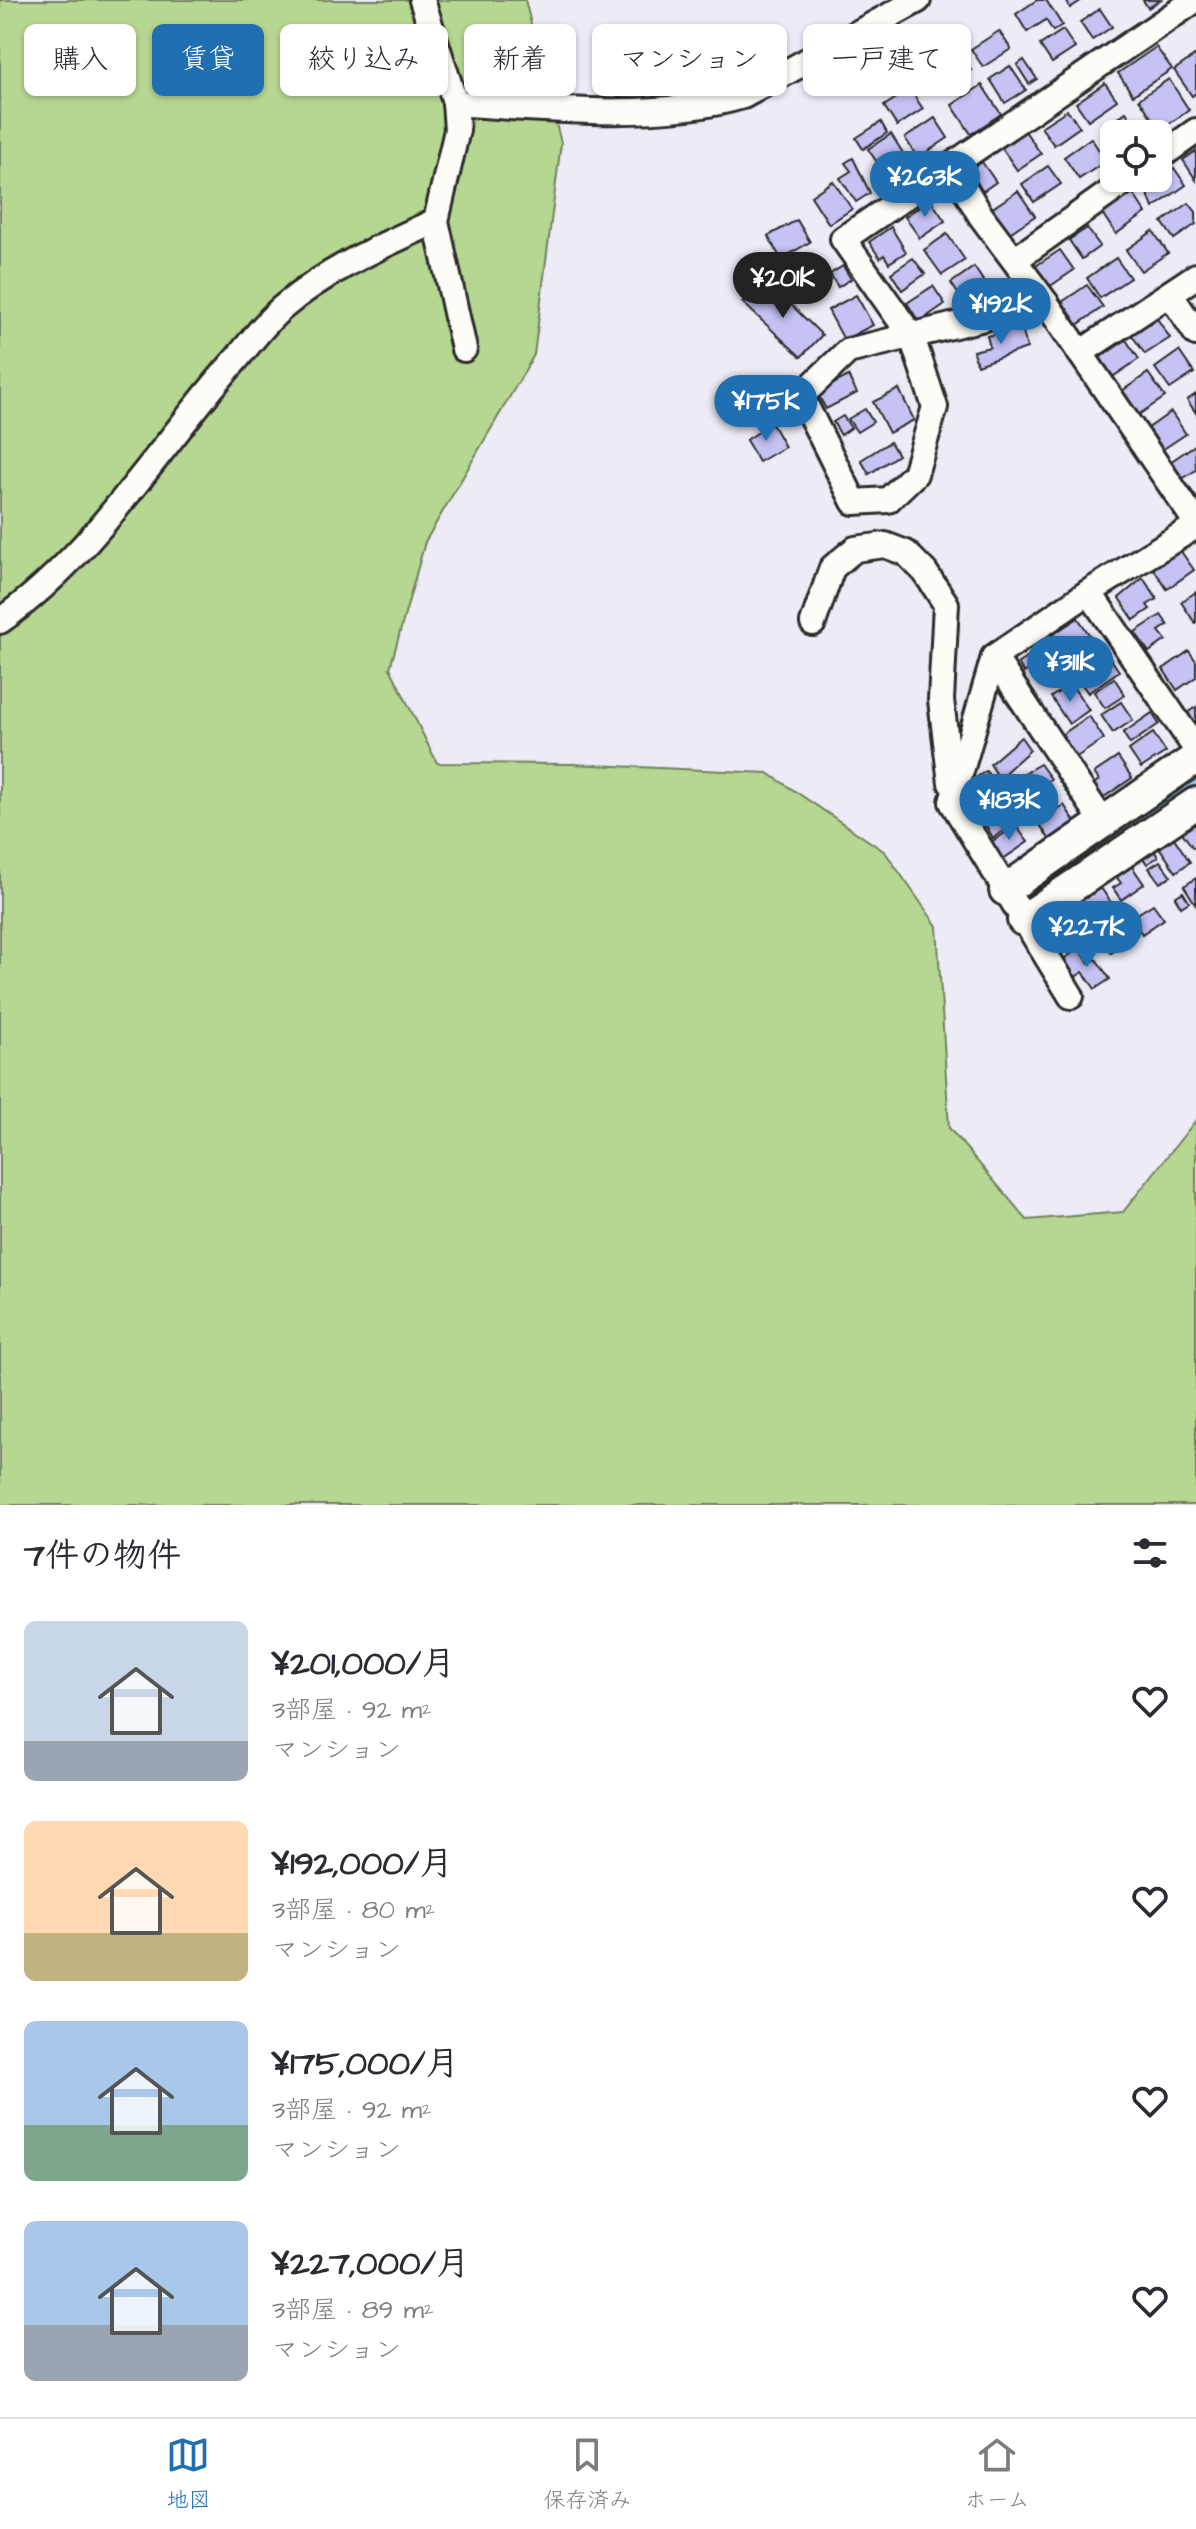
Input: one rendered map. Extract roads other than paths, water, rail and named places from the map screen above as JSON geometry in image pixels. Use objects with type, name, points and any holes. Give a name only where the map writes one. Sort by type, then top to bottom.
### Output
[{"type":"street","points":[[422,0],[455,103],[457,130],[436,221],[464,349]]},
{"type":"street","points":[[455,103],[576,109],[696,108],[719,103],[771,82],[918,0]]},
{"type":"street","points":[[1046,303],[912,337],[848,351],[801,396],[854,502],[888,500],[915,474],[935,407],[912,337],[843,239],[1195,0]]},
{"type":"street","points":[[1172,148],[1196,131]]},
{"type":"street","points":[[951,166],[981,216],[1016,259],[1196,524],[994,657],[952,802]]},
{"type":"street","points":[[1016,259],[1110,192]]},
{"type":"street","points":[[0,621],[66,564],[142,477],[189,413],[281,308],[377,248],[436,221]]},
{"type":"street","points":[[1080,353],[1196,276]]},
{"type":"street","points":[[1170,294],[1196,333]]},
{"type":"street","points":[[813,623],[832,568],[855,549],[885,545],[906,553],[925,572],[946,604],[941,700],[950,750],[952,802],[1071,996]]},
{"type":"street","points":[[1089,592],[1196,749]]},
{"type":"street","points":[[994,657],[1103,822]]},
{"type":"street","points":[[1005,890],[1196,758]]},
{"type":"street","points":[[1023,920],[1196,803]]},
{"type":"waterway","points":[[1048,878],[1196,777]]}]
